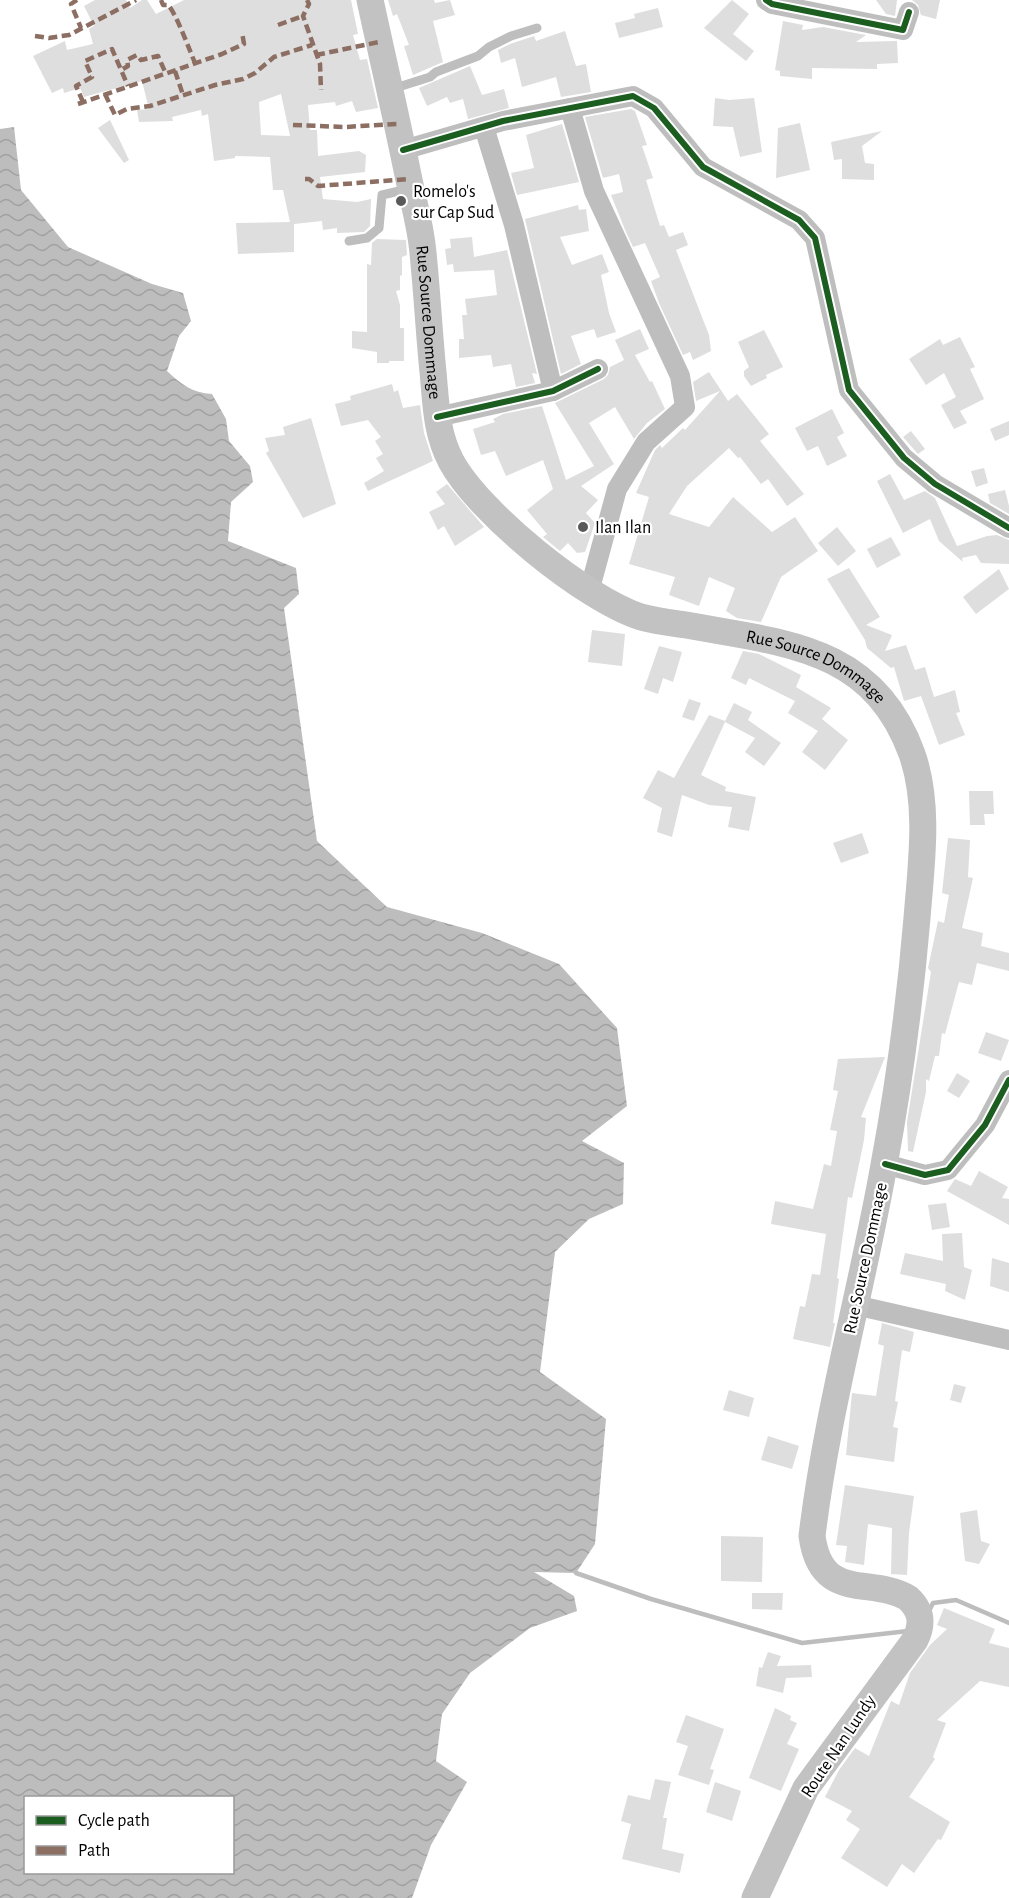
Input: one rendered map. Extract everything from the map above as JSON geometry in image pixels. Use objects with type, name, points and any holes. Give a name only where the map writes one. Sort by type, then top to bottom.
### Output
[{"type":"main road","name":"Rue Source Dommage","points":[[370,0],[423,248],[438,430],[452,463],[477,498],[533,548],[589,592],[642,617],[785,643],[821,654],[858,677],[872,690],[903,733],[913,757],[920,785],[920,874],[912,976],[885,1164],[855,1305],[815,1509],[812,1536],[814,1549],[825,1570],[844,1583],[903,1595]]},
{"type":"main road","name":"Route Nan Lundy","points":[[755,1898],[806,1788],[920,1630],[920,1614],[913,1603],[903,1595]]},
{"type":"street","points":[[766,0],[772,4],[903,30],[909,12]]},
{"type":"street","points":[[403,150],[484,127],[633,96],[654,108],[703,167],[799,220],[815,238],[849,390],[904,458],[935,484],[1009,528]]},
{"type":"street","points":[[570,108],[594,191],[680,376],[685,407],[646,442],[617,489],[589,592]]},
{"type":"street","points":[[484,127],[514,225],[553,391]]},
{"type":"street","points":[[437,417],[553,391],[598,369]]},
{"type":"street","points":[[885,1164],[925,1175],[948,1170],[985,1125],[1009,1080]]},
{"type":"street","points":[[855,1305],[1009,1341]]},
{"type":"lane","points":[[390,90],[430,77],[436,72],[478,56],[489,47],[511,36],[537,28]]},
{"type":"lane","points":[[349,241],[367,238],[379,228],[382,195],[411,189]]},
{"type":"water","points":[[14,127],[21,190],[68,247],[152,284],[183,293],[191,321],[179,336],[167,371],[187,387],[198,392],[212,394],[226,419],[229,441],[250,466],[253,482],[231,502],[228,541],[296,568],[299,594],[284,608],[317,841],[387,907],[482,933],[559,964],[617,1028],[627,1106],[582,1141],[624,1163],[623,1204],[589,1219],[555,1252],[540,1372],[606,1419],[595,1544],[576,1573],[534,1572],[574,1596],[577,1611],[530,1628],[470,1673],[442,1714],[436,1761],[467,1782],[431,1845],[412,1898],[0,1898],[0,129]]},
{"type":"building","points":[[95,0],[126,0],[130,8],[142,0],[147,0],[156,14],[184,0],[351,0],[358,34],[353,35],[360,60],[367,59],[378,108],[356,112],[352,101],[336,106],[335,102],[308,105],[310,130],[317,130],[318,156],[359,151],[366,155],[365,172],[320,177],[323,199],[357,202],[371,199],[370,226],[364,232],[337,233],[337,228],[323,230],[322,221],[294,224],[294,252],[238,254],[236,223],[290,222],[283,190],[273,190],[270,157],[235,156],[235,158],[214,161],[208,114],[202,116],[201,110],[172,117],[173,121],[139,122],[137,110],[149,109],[142,81],[84,97],[80,88],[64,93],[63,88],[52,93],[33,56],[65,41],[67,50],[93,44],[89,29],[94,26],[84,6]],"holes":[[[281,94],[290,136],[261,135],[259,102]]]},
{"type":"building","points":[[388,0],[434,0],[435,3],[450,0],[455,15],[433,21],[443,62],[413,75],[404,46],[409,45],[397,14],[393,16]]},
{"type":"building","points":[[732,0],[749,14],[733,34],[754,51],[746,61],[704,28]]},
{"type":"building","points":[[876,0],[897,0],[895,16],[886,14]]},
{"type":"building","points":[[912,0],[940,0],[936,19],[921,15],[918,5]]},
{"type":"building","points":[[658,8],[663,27],[619,38],[615,23],[635,18],[634,14]]},
{"type":"building","points":[[783,21],[803,25],[802,30],[823,27],[866,35],[856,42],[897,41],[898,63],[877,64],[877,69],[812,68],[812,79],[780,76],[780,71],[775,70]]},
{"type":"building","points":[[565,31],[576,66],[586,64],[591,92],[561,97],[556,77],[522,87],[515,58],[501,63],[498,50],[510,44],[534,36],[536,41]]},
{"type":"building","points":[[470,66],[482,95],[504,89],[509,108],[468,119],[463,99],[450,103],[447,97],[427,106],[419,88]]},
{"type":"building","points":[[715,98],[729,100],[754,98],[762,152],[740,157],[733,127],[713,126]]},
{"type":"building","points":[[631,109],[635,111],[647,145],[642,146],[653,178],[646,180],[660,226],[664,225],[669,237],[683,232],[688,245],[676,250],[709,335],[711,351],[693,360],[690,352],[683,355],[659,303],[651,281],[660,277],[645,243],[633,247],[626,232],[611,195],[623,192],[619,174],[603,178],[585,117]]},
{"type":"building","points":[[110,120],[129,160],[124,163],[98,128]]},
{"type":"building","points":[[800,123],[810,170],[776,178],[778,128]]},
{"type":"building","points":[[562,124],[579,182],[517,195],[511,173],[534,168],[526,135]]},
{"type":"building","points":[[882,131],[862,146],[865,163],[874,164],[874,180],[842,179],[842,159],[834,160],[831,142]]},
{"type":"building","points":[[578,205],[579,210],[586,209],[589,231],[560,237],[572,265],[602,254],[609,272],[601,275],[609,313],[616,332],[597,338],[594,329],[571,336],[581,364],[561,374],[525,219]]},
{"type":"building","points":[[472,237],[474,257],[507,250],[537,374],[532,373],[535,383],[516,387],[511,364],[493,367],[491,355],[459,358],[459,339],[464,339],[462,315],[467,315],[465,299],[497,295],[494,270],[454,272],[453,264],[447,265],[445,249],[451,248],[450,239]]},
{"type":"building","points":[[377,239],[406,240],[407,255],[402,257],[400,290],[396,291],[400,305],[400,328],[404,328],[404,361],[377,363],[377,352],[352,348],[352,331],[367,332],[367,264],[371,265],[372,243]]},
{"type":"building","points":[[640,329],[649,349],[635,355],[650,382],[652,381],[665,409],[647,423],[634,439],[615,407],[589,423],[614,464],[581,486],[598,500],[586,513],[595,523],[585,552],[577,553],[568,543],[560,551],[543,537],[547,534],[527,510],[553,489],[543,460],[506,476],[495,451],[481,455],[473,429],[495,422],[493,419],[503,414],[542,406],[566,480],[594,466],[555,403],[604,379],[610,367],[624,360],[615,340]]},
{"type":"building","points":[[764,330],[783,367],[766,375],[767,378],[751,386],[744,376],[744,371],[749,367],[738,342]]},
{"type":"building","points":[[960,337],[975,367],[970,369],[984,399],[960,411],[967,423],[954,429],[941,405],[956,397],[944,373],[926,385],[909,359],[940,339],[943,345]]},
{"type":"building","points":[[709,372],[728,401],[737,394],[769,434],[760,441],[804,494],[787,506],[768,479],[761,484],[740,457],[738,458],[729,448],[687,486],[669,514],[709,527],[733,497],[772,532],[795,517],[818,551],[781,577],[761,622],[737,618],[726,611],[735,588],[709,577],[699,606],[669,595],[675,577],[629,564],[649,497],[636,493],[655,450],[660,445],[662,448],[683,428],[685,430],[720,391],[696,401],[693,382]]},
{"type":"building","points":[[392,384],[394,392],[398,390],[403,408],[420,405],[424,433],[433,461],[368,491],[364,483],[384,471],[376,458],[383,454],[375,441],[381,437],[368,420],[341,426],[335,404],[351,400],[350,396]]},
{"type":"building","points":[[832,409],[844,433],[837,437],[847,456],[827,466],[818,446],[807,451],[795,428]]},
{"type":"building","points":[[311,418],[336,504],[303,518],[266,453],[269,451],[265,438],[285,435],[283,427]]},
{"type":"building","points":[[1009,421],[1009,435],[995,441],[990,429]]},
{"type":"building","points":[[911,431],[925,449],[918,454],[903,437]]},
{"type":"building","points":[[984,468],[988,483],[976,487],[971,471]]},
{"type":"building","points":[[890,474],[904,500],[925,491],[935,498],[957,546],[987,536],[997,535],[1009,540],[1009,564],[981,563],[976,555],[962,558],[963,562],[939,541],[930,519],[903,533],[877,481]]},
{"type":"building","points":[[447,484],[484,527],[455,546],[444,526],[438,530],[429,512],[445,504],[436,492]]},
{"type":"building","points":[[1005,490],[1009,514],[990,503],[988,494]]},
{"type":"building","points":[[837,527],[856,551],[838,566],[818,543]]},
{"type":"building","points":[[891,537],[901,555],[877,568],[867,549]]},
{"type":"building","points":[[849,568],[880,617],[866,625],[892,635],[885,651],[906,645],[915,670],[925,667],[934,697],[955,690],[960,712],[956,713],[965,735],[939,745],[921,696],[904,701],[894,667],[891,668],[867,648],[865,640],[827,579]]},
{"type":"building","points":[[999,569],[1009,589],[976,614],[963,597]]},
{"type":"building","points":[[592,630],[625,634],[622,666],[588,662]]},
{"type":"building","points":[[659,646],[682,652],[673,682],[663,678],[658,694],[644,689]]},
{"type":"building","points":[[743,651],[759,654],[801,675],[796,687],[831,708],[822,719],[848,740],[825,770],[802,752],[818,731],[788,713],[795,701],[749,678],[746,685],[731,678]]},
{"type":"building","points":[[689,699],[701,703],[694,721],[682,717]]},
{"type":"building","points":[[734,703],[752,712],[748,720],[781,743],[764,766],[745,752],[755,738],[725,722],[701,775],[726,787],[725,791],[756,797],[749,831],[728,827],[732,807],[709,805],[682,795],[672,837],[657,832],[662,808],[643,798],[658,770],[674,778],[709,715],[725,721]]},
{"type":"building","points":[[969,791],[993,791],[994,814],[984,814],[985,825],[970,825]]},
{"type":"building","points":[[862,833],[869,853],[841,863],[833,843]]},
{"type":"building","points":[[948,838],[970,840],[968,877],[973,878],[962,928],[983,933],[981,946],[1009,953],[1009,971],[977,963],[972,985],[959,982],[945,1034],[942,1033],[939,1056],[935,1056],[929,1081],[926,1079],[926,1092],[913,1152],[908,1151],[907,1122],[931,972],[928,968],[938,921],[944,923],[949,895],[942,893]]},
{"type":"building","points":[[986,1032],[1009,1040],[1001,1061],[978,1053]]},
{"type":"building","points":[[885,1057],[861,1117],[866,1118],[864,1140],[852,1198],[848,1197],[837,1278],[839,1279],[833,1323],[835,1323],[830,1347],[793,1339],[800,1306],[805,1307],[812,1274],[820,1275],[826,1234],[771,1224],[775,1201],[813,1209],[824,1164],[831,1166],[837,1131],[830,1130],[838,1091],[833,1090],[838,1059]]},
{"type":"building","points":[[957,1073],[970,1081],[959,1098],[947,1091]]},
{"type":"building","points":[[979,1171],[1008,1187],[1002,1198],[1009,1199],[1009,1225],[947,1191],[955,1179],[971,1186]]},
{"type":"building","points":[[946,1203],[950,1227],[932,1230],[928,1205]]},
{"type":"building","points":[[962,1233],[964,1267],[972,1270],[965,1300],[945,1291],[946,1284],[900,1274],[905,1253],[943,1261],[942,1234]]},
{"type":"building","points":[[992,1258],[1009,1263],[1009,1292],[990,1286]]},
{"type":"building","points":[[882,1323],[914,1332],[910,1352],[902,1350],[895,1401],[898,1402],[893,1427],[898,1428],[894,1462],[846,1455],[852,1393],[876,1396],[884,1346],[878,1344]]},
{"type":"building","points":[[954,1384],[966,1387],[961,1403],[950,1400]]},
{"type":"building","points":[[729,1390],[754,1398],[749,1417],[723,1410]]},
{"type":"building","points":[[768,1436],[799,1446],[792,1469],[761,1460]]},
{"type":"building","points":[[845,1485],[914,1496],[907,1575],[891,1574],[892,1528],[868,1524],[864,1565],[845,1562],[847,1546],[836,1545]]},
{"type":"building","points":[[977,1510],[981,1541],[990,1544],[979,1564],[965,1561],[960,1513]]},
{"type":"building","points":[[721,1536],[763,1537],[762,1582],[721,1581]]},
{"type":"building","points":[[752,1593],[783,1593],[782,1610],[752,1609]]},
{"type":"building","points":[[944,1608],[995,1629],[989,1643],[1009,1648],[1009,1687],[980,1681],[937,1720],[946,1723],[933,1757],[935,1759],[909,1797],[950,1822],[941,1840],[938,1839],[914,1873],[902,1864],[887,1887],[841,1858],[860,1829],[846,1820],[852,1811],[825,1797],[839,1770],[855,1748],[869,1756],[891,1701],[899,1705],[910,1673],[930,1645],[947,1629],[937,1625]]},
{"type":"building","points":[[768,1652],[781,1656],[777,1666],[811,1665],[812,1677],[786,1678],[783,1693],[756,1686],[759,1667],[762,1668]]},
{"type":"building","points":[[775,1708],[791,1716],[790,1720],[797,1723],[787,1744],[799,1749],[781,1791],[749,1778]]},
{"type":"building","points":[[686,1715],[724,1729],[710,1769],[714,1770],[709,1785],[678,1775],[688,1746],[676,1742]]},
{"type":"building","points":[[655,1779],[671,1782],[663,1818],[667,1818],[662,1849],[684,1854],[680,1873],[622,1859],[631,1824],[621,1821],[628,1795],[650,1800]]},
{"type":"building","points":[[715,1782],[741,1791],[732,1821],[706,1812]]},
{"type":"waterway","points":[[576,1573],[651,1599],[802,1643],[908,1631]]},
{"type":"waterway","points":[[929,1611],[933,1603],[956,1600],[1009,1623]]},
{"type":"marked path","points":[[77,0],[71,4],[81,28]]},
{"type":"marked path","points":[[35,36],[49,38],[69,35],[136,0]]},
{"type":"marked path","points":[[161,0],[163,5],[168,5],[175,15],[195,63]]},
{"type":"marked path","points":[[307,0],[309,4],[303,16],[320,64],[321,90]]},
{"type":"marked path","points":[[278,25],[303,16]]},
{"type":"marked path","points":[[78,104],[222,54],[244,44],[242,32]]},
{"type":"marked path","points":[[316,55],[379,42]]},
{"type":"marked path","points":[[105,94],[115,115],[127,109],[150,106],[215,85],[243,79],[255,73],[274,57],[312,45]]},
{"type":"marked path","points":[[83,102],[76,86],[92,77],[85,61],[112,49],[128,86]]},
{"type":"marked path","points":[[123,69],[128,66],[127,60],[137,55],[141,60],[158,56],[166,74]]},
{"type":"marked path","points":[[175,71],[183,95]]},
{"type":"marked path","points":[[293,125],[345,127],[397,124]]},
{"type":"marked path","points":[[305,179],[309,179],[318,186],[409,179]]},
{"type":"cycle path","points":[[766,0],[772,4],[903,30],[909,12]]},
{"type":"cycle path","points":[[403,150],[503,121],[633,96],[654,108],[703,167],[799,220],[815,238],[849,390],[904,458],[935,484],[1009,528]]},
{"type":"cycle path","points":[[437,417],[553,391],[598,369]]},
{"type":"cycle path","points":[[885,1164],[925,1175],[948,1170],[985,1125],[1009,1080]]},
{"type":"place","name":"Romelo's sur Cap Sud","points":[[401,201]]},
{"type":"place","name":"Ilan Ilan","points":[[583,527]]}]
